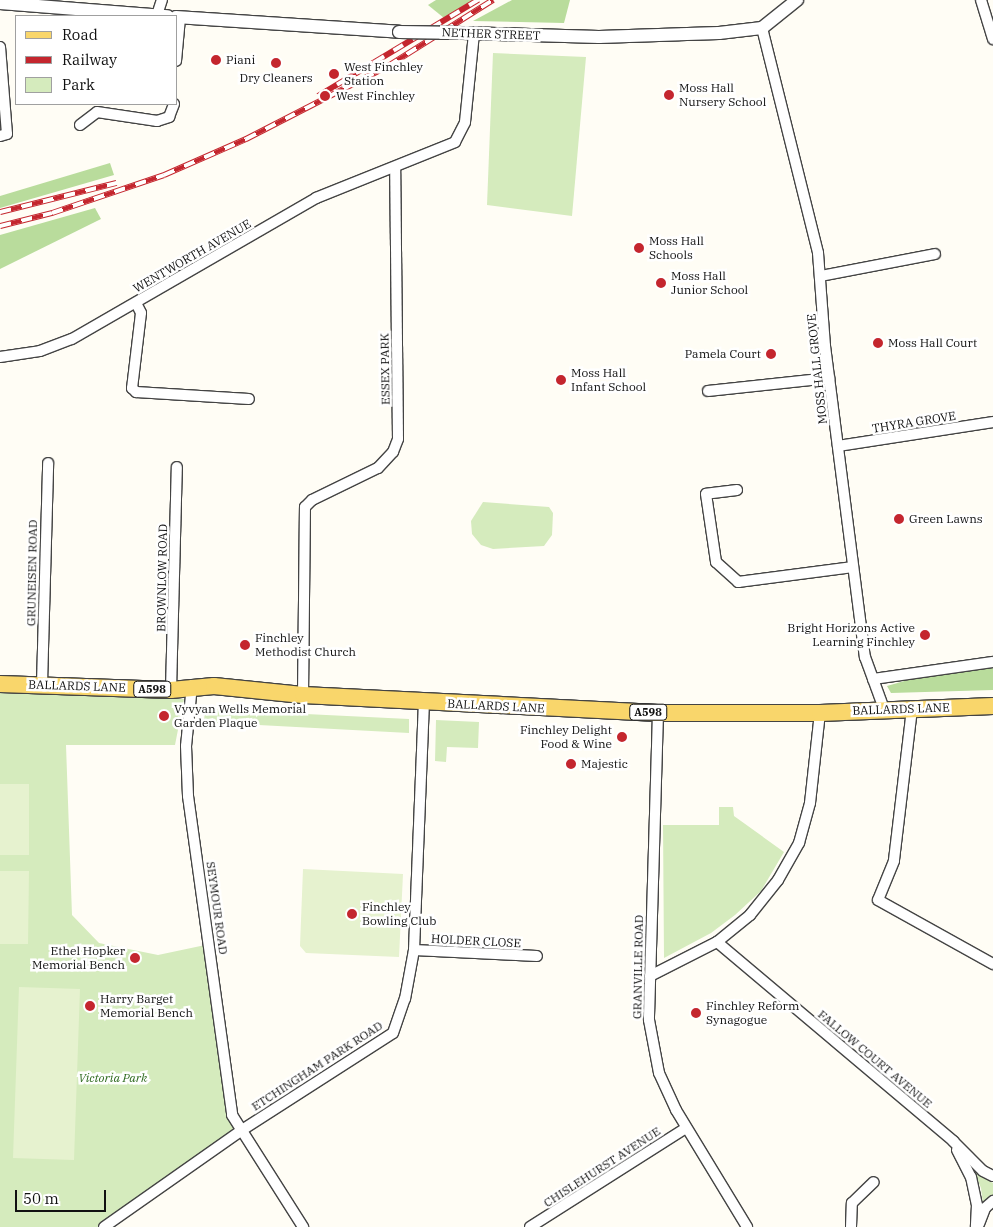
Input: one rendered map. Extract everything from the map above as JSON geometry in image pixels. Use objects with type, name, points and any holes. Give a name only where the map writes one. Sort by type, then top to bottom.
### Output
[{"type":"main road","name":"BALLARDS LANE","points":[[0,684],[171,690],[192,685],[303,695],[658,713],[820,713],[993,706]]},
{"type":"street","points":[[162,0],[169,15]]},
{"type":"street","points":[[762,28],[797,0]]},
{"type":"street","points":[[981,0],[993,39]]},
{"type":"street","name":"NETHER STREET","points":[[0,3],[146,15]]},
{"type":"street","name":"NETHER STREET","points":[[178,18],[399,32],[600,37],[719,33],[762,28]]},
{"type":"street","name":"MOSS HALL GROVE","points":[[762,28],[794,147],[821,276],[829,378],[865,657],[884,709]]},
{"type":"street","points":[[395,168],[455,142],[465,122],[468,33]]},
{"type":"street","points":[[0,47],[7,134],[0,136]]},
{"type":"street","points":[[80,125],[97,112],[158,120],[170,117],[174,107]]},
{"type":"street","name":"WENTWORTH AVENUE","points":[[0,357],[40,351],[72,339],[316,198],[395,168]]},
{"type":"street","name":"ESSEX PARK","points":[[303,695],[305,507],[312,500],[378,468],[393,452],[398,439],[395,168]]},
{"type":"street","points":[[821,276],[935,254]]},
{"type":"street","points":[[136,303],[142,314],[132,388],[136,392],[249,399]]},
{"type":"street","points":[[708,391],[829,378]]},
{"type":"street","name":"THYRA GROVE","points":[[838,446],[993,422]]},
{"type":"street","name":"GRUNEISEN ROAD","points":[[42,684],[48,463]]},
{"type":"street","name":"BROWNLOW ROAD","points":[[171,690],[177,467]]},
{"type":"street","points":[[737,490],[706,494],[716,562],[738,582],[853,567]]},
{"type":"street","points":[[873,680],[993,662]]},
{"type":"street","name":"SEYMOUR ROAD","points":[[192,685],[186,746],[188,796],[232,1115],[303,1227]]},
{"type":"street","name":"ETCHINGHAM PARK ROAD","points":[[104,1227],[242,1130],[393,1033],[405,999],[414,950],[424,701]]},
{"type":"street","points":[[912,709],[894,861],[878,900],[993,964]]},
{"type":"street","name":"GRANVILLE ROAD","points":[[658,713],[649,1020],[659,1073],[686,1128],[747,1227]]},
{"type":"street","points":[[650,976],[717,942],[750,914],[778,880],[799,843],[810,803],[820,713]]},
{"type":"street","name":"FALLOW COURT AVENUE","points":[[717,942],[953,1141],[983,1171],[993,1176]]},
{"type":"street","name":"HOLDER CLOSE","points":[[414,950],[537,956]]},
{"type":"street","name":"CHISLEHURST AVENUE","points":[[530,1227],[686,1128]]},
{"type":"street","points":[[953,1141],[971,1177],[978,1206],[977,1227]]},
{"type":"street","points":[[851,1227],[852,1203],[874,1182]]},
{"type":"street","points":[[977,1227],[985,1208],[993,1202]]},
{"type":"green space","points":[[436,0],[473,0],[444,18],[428,5]]},
{"type":"green space","points":[[512,0],[570,0],[564,23],[473,21]]},
{"type":"green space","points":[[493,53],[586,57],[572,216],[487,205]]},
{"type":"green space","points":[[110,163],[114,175],[0,208],[0,196]]},
{"type":"green space","points":[[95,208],[101,219],[0,269],[0,235]]},
{"type":"green space","points":[[483,502],[549,507],[553,513],[552,535],[544,546],[493,549],[481,545],[472,534],[471,521]]},
{"type":"green space","points":[[993,665],[993,690],[891,693],[887,686],[925,675]]},
{"type":"green space","name":"Victoria Park","points":[[0,693],[184,699],[175,745],[66,745],[72,915],[99,943],[158,955],[210,944],[232,1116],[241,1130],[103,1227],[0,1227]]},
{"type":"green space","points":[[205,709],[409,719],[409,733],[204,722]]},
{"type":"green space","points":[[436,720],[479,722],[478,748],[447,747],[446,762],[435,761]]},
{"type":"green space","points":[[0,784],[29,784],[29,855],[0,855]]},
{"type":"green space","points":[[719,807],[733,807],[734,816],[784,852],[761,891],[735,915],[711,933],[664,958],[663,825],[719,825]]},
{"type":"green space","name":"Finchley Bowling Club","points":[[303,869],[403,874],[399,957],[306,953],[300,946]]},
{"type":"green space","points":[[0,871],[29,871],[28,944],[0,944]]},
{"type":"green space","points":[[19,987],[80,989],[74,1160],[13,1158]]},
{"type":"green space","points":[[973,1169],[993,1183],[993,1195],[983,1204],[981,1188]]},
{"type":"railway","points":[[318,96],[478,0]]},
{"type":"railway","points":[[0,226],[52,213],[164,175],[246,139],[388,66],[493,0]]},
{"type":"railway","points":[[0,212],[116,183]]},
{"type":"place","name":"Piani","points":[[216,60]]},
{"type":"place","name":"Dry Cleaners","points":[[276,63]]},
{"type":"place","name":"West Finchley Station","points":[[334,74]]},
{"type":"place","name":"Moss Hall Nursery School","points":[[669,95]]},
{"type":"place","name":"West Finchley","points":[[325,96]]},
{"type":"place","name":"Moss Hall Schools","points":[[639,248]]},
{"type":"place","name":"Moss Hall Junior School","points":[[661,283]]},
{"type":"place","name":"Moss Hall Court","points":[[878,343]]},
{"type":"place","name":"Pamela Court","points":[[771,354]]},
{"type":"place","name":"Moss Hall Infant School","points":[[561,380]]},
{"type":"place","name":"Green Lawns","points":[[899,519]]},
{"type":"place","name":"Bright Horizons Active Learning Finchley","points":[[925,635]]},
{"type":"place","name":"Finchley Methodist Church","points":[[245,645]]},
{"type":"place","name":"Vyvyan Wells Memorial Garden Plaque","points":[[164,716]]},
{"type":"place","name":"Finchley Delight Food & Wine","points":[[622,737]]},
{"type":"place","name":"Majestic","points":[[571,764]]},
{"type":"place","name":"Finchley Bowling Club","points":[[352,914]]},
{"type":"place","name":"Ethel Hopker Memorial Bench","points":[[135,958]]},
{"type":"place","name":"Harry Barget Memorial Bench","points":[[90,1006]]},
{"type":"place","name":"Finchley Reform Synagogue","points":[[696,1013]]}]
